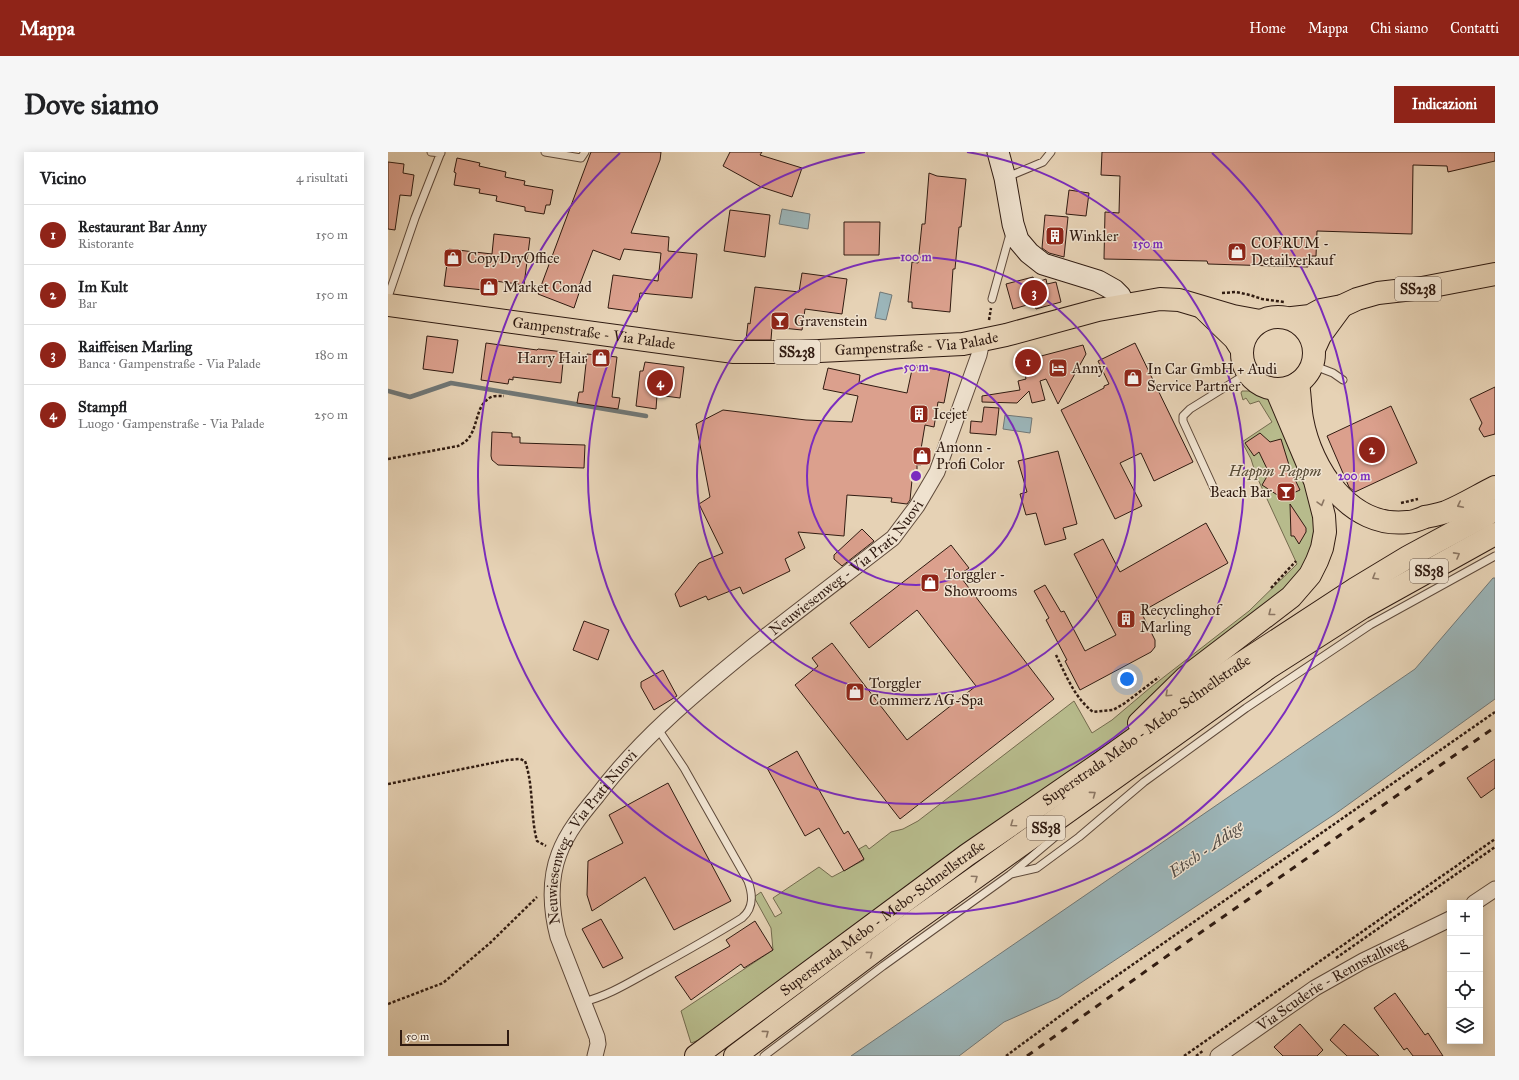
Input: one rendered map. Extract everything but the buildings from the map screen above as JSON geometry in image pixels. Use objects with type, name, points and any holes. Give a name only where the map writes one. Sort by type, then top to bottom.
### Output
[{"type":"main road","name":"SS238","points":[[1260,321],[1276,316],[1292,318],[1310,316],[1321,310],[1342,306],[1357,299],[1378,293],[1422,288],[1495,274]]},
{"type":"main road","name":"Gampenstraße - Via Palade","points":[[388,305],[734,352],[799,352],[944,345],[982,340],[1067,320],[1098,310],[1160,299],[1179,300],[1249,320],[1260,321]]},
{"type":"main road","points":[[1248,373],[1256,381],[1266,387],[1276,389],[1288,388],[1298,383],[1305,377],[1320,336],[1342,306]]},
{"type":"main road","name":"Gampenstraße - Via Palade","points":[[1203,308],[1234,339],[1242,350]]},
{"type":"main road","points":[[1292,318],[1307,330],[1313,356]]},
{"type":"main road","points":[[1242,350],[1248,334],[1260,321]]},
{"type":"main road","name":"SS238","points":[[1242,350],[1244,365],[1248,373]]},
{"type":"main road","points":[[1298,383],[1302,419],[1308,442],[1316,462],[1338,494],[1364,514],[1378,520],[1408,522],[1446,512],[1495,487]]},
{"type":"main road","points":[[1102,762],[1164,697],[1185,678],[1290,597],[1310,574],[1317,561],[1324,537],[1324,516],[1314,481],[1276,389]]},
{"type":"main road","name":"Superstrada Mebo - Mebo-Schnellstraße","points":[[696,1056],[960,860],[1102,762],[1231,670],[1349,592],[1408,557],[1495,510]]},
{"type":"main road","name":"Superstrada Mebo - Mebo-Schnellstraße","points":[[735,1056],[905,928],[1268,668],[1362,608],[1495,534]]},
{"type":"street","points":[[998,152],[1005,178],[1013,224],[1018,240],[1029,253],[1043,264],[1104,284],[1114,290],[1120,296],[1124,305]]},
{"type":"street","name":"Neuwiesenweg - Via Prati Nuovi","points":[[595,1056],[598,1044],[597,1037],[554,923],[552,887],[559,853],[572,829],[612,775],[700,689],[893,538],[917,506],[937,472],[979,355],[982,340]]},
{"type":"street","points":[[1478,900],[1495,889]]},
{"type":"street","name":"Via Scuderie - Rennstallweg","points":[[1213,1051],[1315,988],[1363,961],[1447,920]]},
{"type":"lane","points":[[388,301],[389,294],[415,218],[441,153],[431,152]]},
{"type":"lane","points":[[545,152],[581,158],[585,152]]},
{"type":"lane","points":[[1005,178],[1043,162],[1051,152]]},
{"type":"lane","points":[[992,299],[1013,224]]},
{"type":"lane","points":[[1313,356],[1343,380]]},
{"type":"lane","points":[[1215,491],[1183,421],[1183,416],[1190,409],[1248,373]]},
{"type":"lane","points":[[1011,874],[1037,868],[1079,837],[1144,782],[1246,708],[1370,625],[1495,556]]},
{"type":"lane","points":[[584,1002],[593,1000],[615,990],[677,956],[742,918],[748,913],[751,906],[752,898],[748,881],[684,768],[658,729]]},
{"type":"lane","points":[[764,1056],[882,966],[1011,874],[1056,836],[1065,814]]},
{"type":"path","points":[[388,459],[458,446],[466,442],[472,433],[481,408],[488,398],[504,396]]},
{"type":"path","points":[[1398,503],[1419,499]]},
{"type":"path","points":[[1270,590],[1298,559]]},
{"type":"path","points":[[1056,655],[1073,690],[1085,706],[1093,712],[1113,710],[1125,703],[1160,675]]},
{"type":"path","points":[[1006,1056],[1092,993],[1495,712]]},
{"type":"path","points":[[388,784],[507,760],[520,759],[525,761],[529,773],[534,831],[538,841],[559,853]]},
{"type":"path","points":[[1184,1056],[1495,839]]},
{"type":"path","points":[[1332,960],[1495,847]]},
{"type":"path","points":[[388,1004],[443,983],[490,943],[543,890],[552,887]]},
{"type":"path","points":[[1342,946],[1345,951]]},
{"type":"path","points":[[1196,1056],[1213,1051]]},
{"type":"green space","name":"Happm Pappm","points":[[1242,391],[1256,391],[1266,396],[1311,473],[1317,561],[1102,762],[707,1037],[691,1043],[681,1011],[773,950],[771,928],[754,897],[761,892],[775,917],[782,913],[773,898],[819,867],[832,877],[864,860],[859,849],[866,845],[869,849],[891,832],[903,829],[918,821],[1074,701],[1092,733],[1112,720],[1151,687],[1249,611],[1297,564],[1256,475],[1251,459],[1242,442],[1272,422],[1259,401],[1250,404],[1246,398],[1243,400],[1241,393]]},
{"type":"water","points":[[782,209],[810,214],[808,229],[779,224]]},
{"type":"water","points":[[880,292],[892,295],[886,320],[875,318]]},
{"type":"water","points":[[1005,415],[1032,418],[1030,433],[1003,429]]},
{"type":"water","name":"Etsch - Adige","points":[[1493,578],[1495,578],[1495,699],[1335,814],[1058,998],[1004,1022],[959,1056],[851,1056],[1415,669]]},
{"type":"waterway","points":[[388,391],[410,397],[451,383],[646,416]]},
{"type":"railway","points":[[1027,1056],[1167,956],[1495,727]]},
{"type":"place","name":"Winkler","points":[[1055,236]]},
{"type":"place","name":"COFRUM - Detailverkauf","points":[[1237,252]]},
{"type":"place","name":"CopyDryOffice","points":[[453,258]]},
{"type":"place","name":"Market Conad","points":[[489,287]]},
{"type":"place","name":"Raiffeisen Marling","points":[[1034,293]]},
{"type":"place","name":"Gravenstein","points":[[780,321]]},
{"type":"place","name":"Harry Hair","points":[[601,358]]},
{"type":"place","name":"Restaurant Bar Anny","points":[[1028,362]]},
{"type":"place","name":"Anny","points":[[1058,368]]},
{"type":"place","name":"In Car GmbH + Audi Service Partner","points":[[1133,378]]},
{"type":"place","name":"Stampfl","points":[[660,383]]},
{"type":"place","name":"Icejet","points":[[919,414]]},
{"type":"place","name":"Im Kult","points":[[1372,450]]},
{"type":"place","name":"Amonn - Profi Color","points":[[922,456]]},
{"type":"place","name":"Beach Bar","points":[[1286,492]]},
{"type":"place","name":"Torggler - Showrooms","points":[[930,583]]},
{"type":"place","name":"Recyclinghof Marling","points":[[1126,619]]},
{"type":"place","name":"Torggler Commerz AG-Spa","points":[[855,692]]}]
